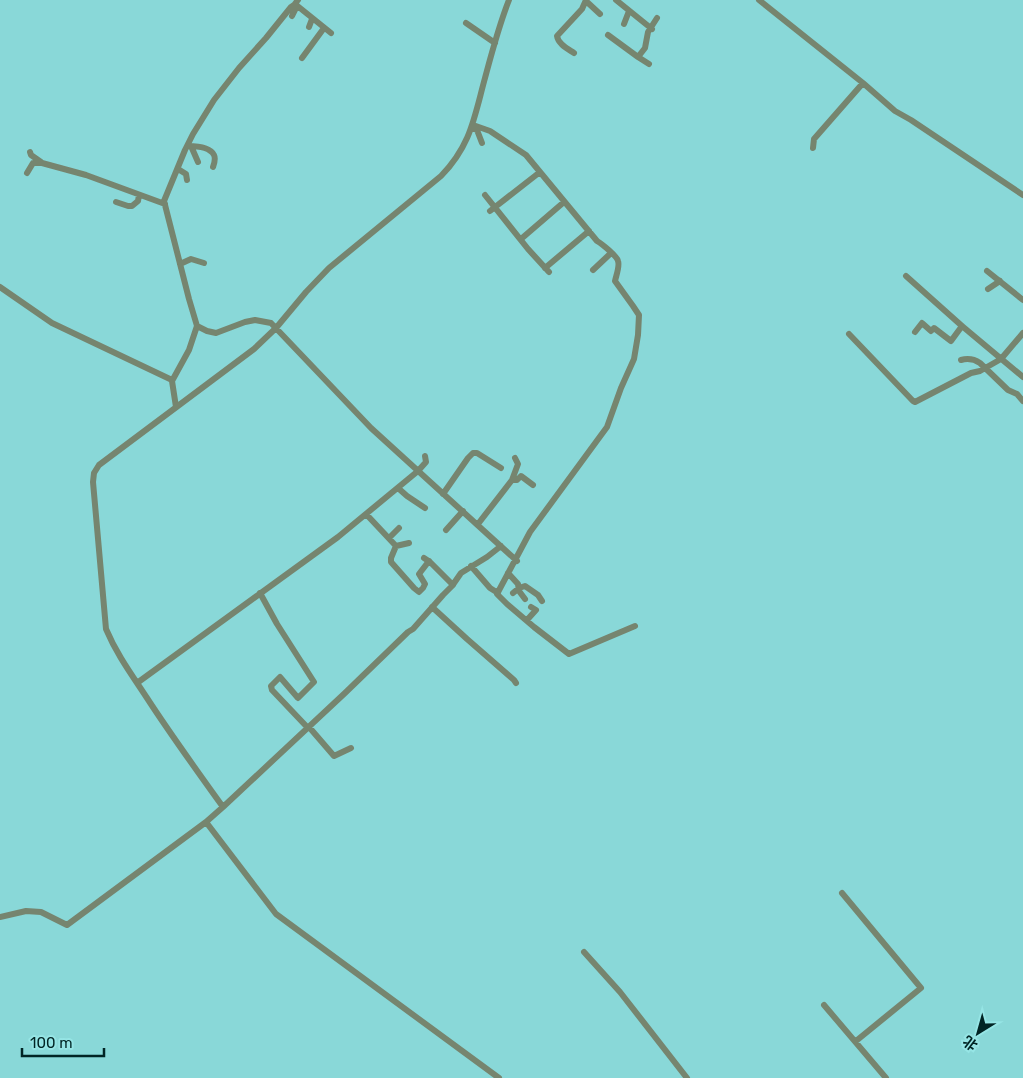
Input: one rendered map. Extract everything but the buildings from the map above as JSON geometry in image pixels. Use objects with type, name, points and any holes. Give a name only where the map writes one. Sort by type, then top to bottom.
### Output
[{"type":"street","points":[[223,807],[178,746],[124,665],[106,629],[93,482],[94,473],[99,466],[254,349],[276,328],[329,268],[450,167],[462,149],[472,126],[509,0]]},
{"type":"street","points":[[616,0],[651,28]]},
{"type":"street","points":[[759,0],[863,83],[895,112],[912,121],[1023,195]]},
{"type":"street","points":[[574,53],[564,46],[558,39],[558,36],[582,9],[586,1],[600,14]]},
{"type":"street","points":[[292,16],[296,4]]},
{"type":"street","points":[[296,4],[330,33]]},
{"type":"street","points":[[176,407],[172,380],[189,350],[197,326],[164,201],[194,134],[214,100],[291,6],[296,4]]},
{"type":"street","points":[[624,24],[629,11]]},
{"type":"street","points":[[638,57],[645,48],[648,32],[656,18]]},
{"type":"street","points":[[309,27],[312,19]]},
{"type":"street","points":[[466,22],[495,43]]},
{"type":"street","points":[[302,58],[324,28]]},
{"type":"street","points":[[608,35],[649,64]]},
{"type":"street","points":[[813,148],[814,139],[863,83]]},
{"type":"street","points":[[472,126],[477,130],[482,143]]},
{"type":"street","points":[[472,126],[490,131],[526,155],[589,231],[618,259],[615,281],[639,315],[634,359],[607,427],[536,524],[498,593]]},
{"type":"street","points":[[189,146],[198,162]]},
{"type":"street","points":[[189,146],[209,150],[215,156],[213,167]]},
{"type":"street","points":[[30,152],[31,155],[42,163]]},
{"type":"street","points":[[27,173],[33,163],[42,163],[116,185],[165,204]]},
{"type":"street","points":[[178,169],[186,174],[187,180]]},
{"type":"street","points":[[493,209],[540,172]]},
{"type":"street","points":[[116,202],[132,206],[138,201],[139,195]]},
{"type":"street","points":[[485,195],[493,209],[547,270],[589,231]]},
{"type":"street","points":[[521,239],[564,202]]},
{"type":"street","points":[[593,270],[611,253]]},
{"type":"street","points":[[180,264],[191,259],[204,264]]},
{"type":"street","points":[[987,271],[1023,300]]},
{"type":"street","points":[[906,276],[1023,378]]},
{"type":"street","points":[[988,289],[1000,282]]},
{"type":"street","points":[[0,286],[52,323],[172,380]]},
{"type":"street","points":[[197,326],[207,332],[216,334],[255,320],[271,324],[371,428],[478,524],[516,561]]},
{"type":"street","points":[[915,332],[922,323],[931,331],[934,328],[952,341],[962,326]]},
{"type":"street","points":[[849,334],[912,402],[915,402],[1001,359],[1023,333]]},
{"type":"street","points":[[961,360],[975,360],[986,367],[1008,390],[1016,394],[1023,401]]},
{"type":"street","points":[[443,494],[473,453],[477,453],[502,468]]},
{"type":"street","points":[[137,683],[338,537],[418,471],[426,462],[424,456]]},
{"type":"street","points":[[478,524],[512,480],[518,464],[515,458]]},
{"type":"street","points":[[512,480],[517,480],[521,476],[533,485]]},
{"type":"street","points":[[398,488],[425,508]]},
{"type":"street","points":[[446,530],[463,511]]},
{"type":"street","points":[[366,514],[396,546]]},
{"type":"street","points":[[389,538],[399,528]]},
{"type":"street","points":[[396,546],[409,543]]},
{"type":"street","points":[[396,546],[391,562],[419,592],[425,584],[419,574],[426,559],[453,585]]},
{"type":"street","points":[[0,917],[26,910],[41,912],[67,925],[206,822],[413,629],[453,585],[461,573],[486,558],[500,546]]},
{"type":"street","points":[[471,566],[487,590],[498,593],[499,597],[569,654],[635,626]]},
{"type":"street","points":[[508,573],[518,584],[521,594],[525,599]]},
{"type":"street","points":[[513,593],[525,586],[538,595],[542,601]]},
{"type":"street","points":[[260,593],[277,624],[314,682],[289,707]]},
{"type":"street","points":[[526,620],[536,610],[531,606]]},
{"type":"street","points":[[432,607],[514,680],[516,684]]},
{"type":"street","points":[[298,698],[280,677],[271,686],[272,690],[309,727],[334,756],[350,748]]},
{"type":"street","points":[[206,822],[276,914],[499,1078]]},
{"type":"street","points":[[842,892],[921,988],[856,1041]]},
{"type":"street","points":[[584,952],[614,985],[687,1078]]},
{"type":"street","points":[[824,1005],[886,1078]]}]
